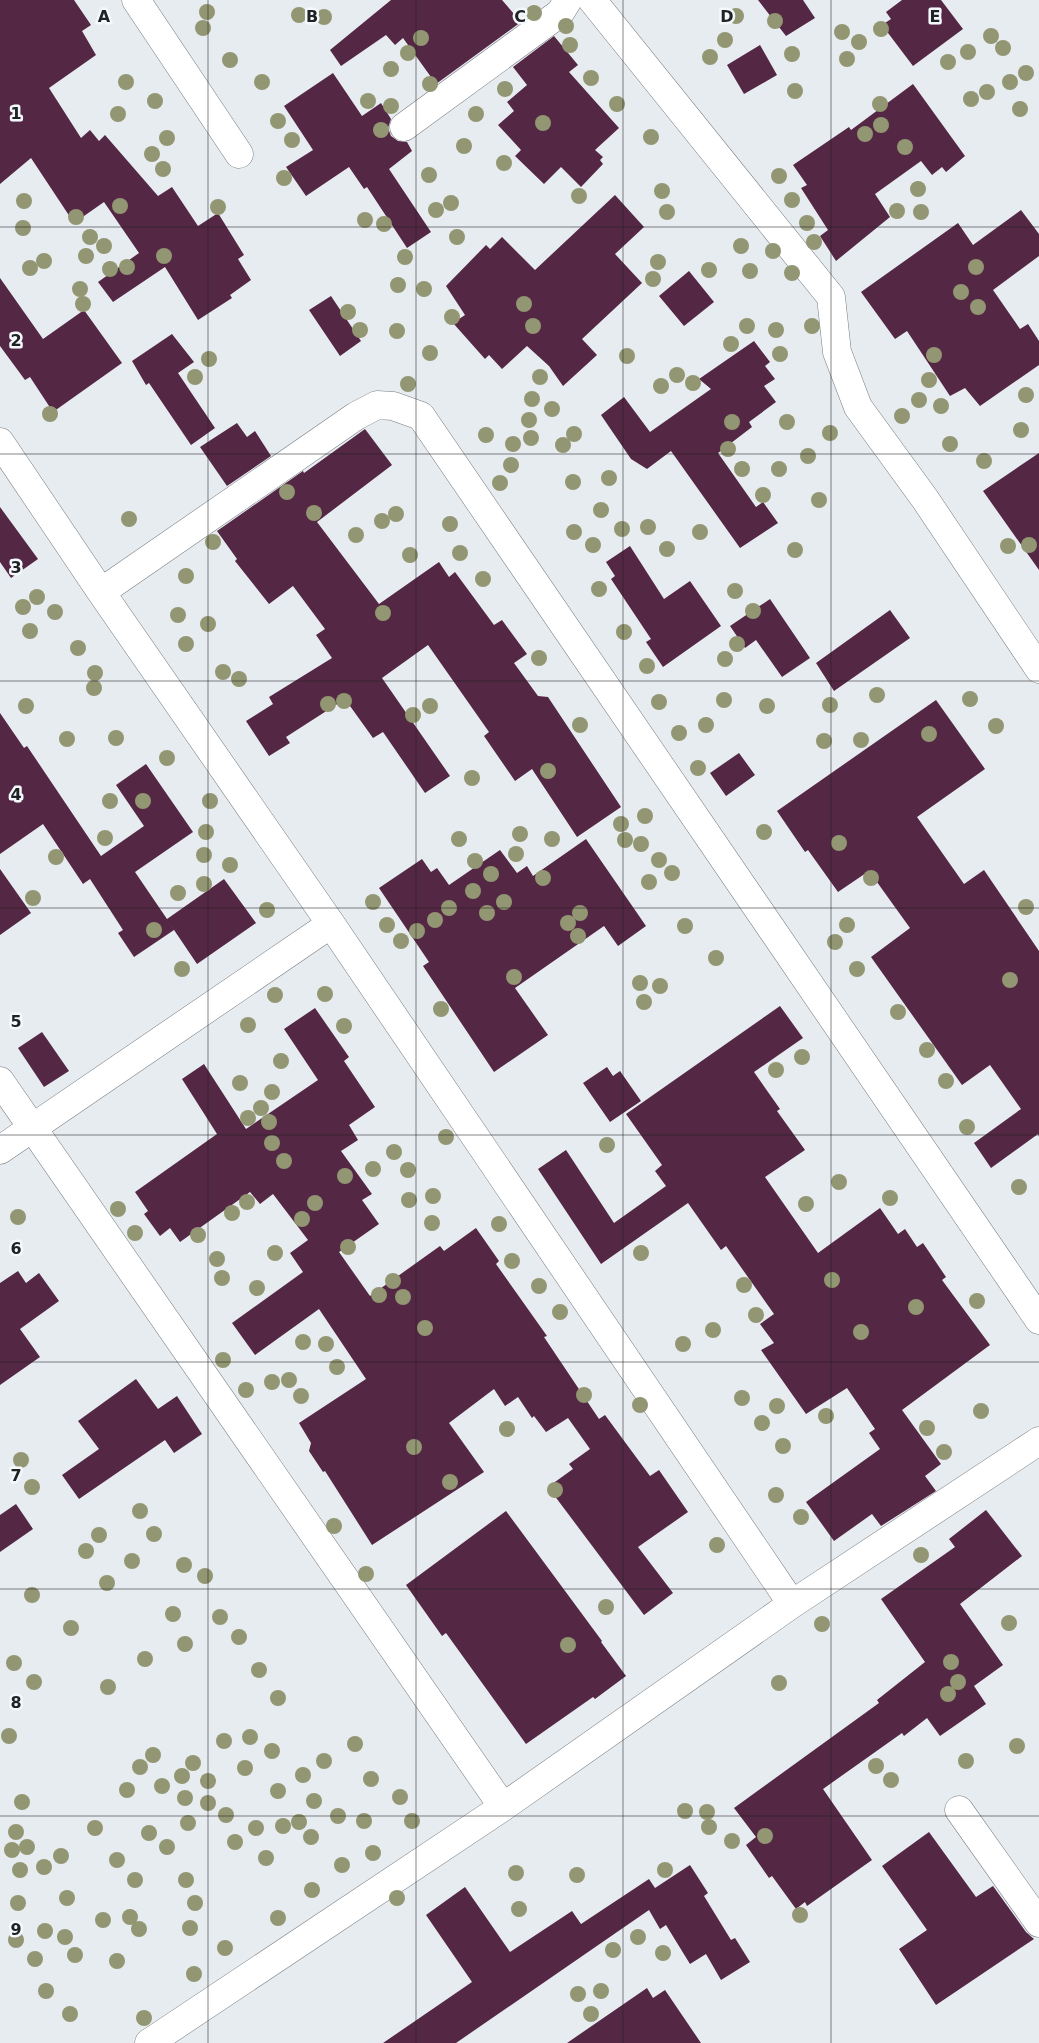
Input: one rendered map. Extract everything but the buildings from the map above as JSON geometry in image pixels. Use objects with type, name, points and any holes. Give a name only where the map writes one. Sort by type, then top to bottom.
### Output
[{"type":"street","points":[[136,0],[239,154]]},
{"type":"street","points":[[404,127],[560,13],[568,0]]},
{"type":"street","points":[[592,0],[831,297],[837,352],[858,407],[925,499],[1039,669]]},
{"type":"street","points":[[101,592],[356,416],[377,405],[393,406],[421,416],[1039,1320]]},
{"type":"street","points":[[0,442],[101,592],[331,924],[792,1604]]},
{"type":"street","points":[[0,1150],[31,1127],[331,924]]},
{"type":"street","points":[[0,1081],[503,1807]]},
{"type":"street","points":[[149,2043],[503,1807],[792,1604],[1039,1441]]},
{"type":"street","points":[[959,1810],[1039,1923]]}]
